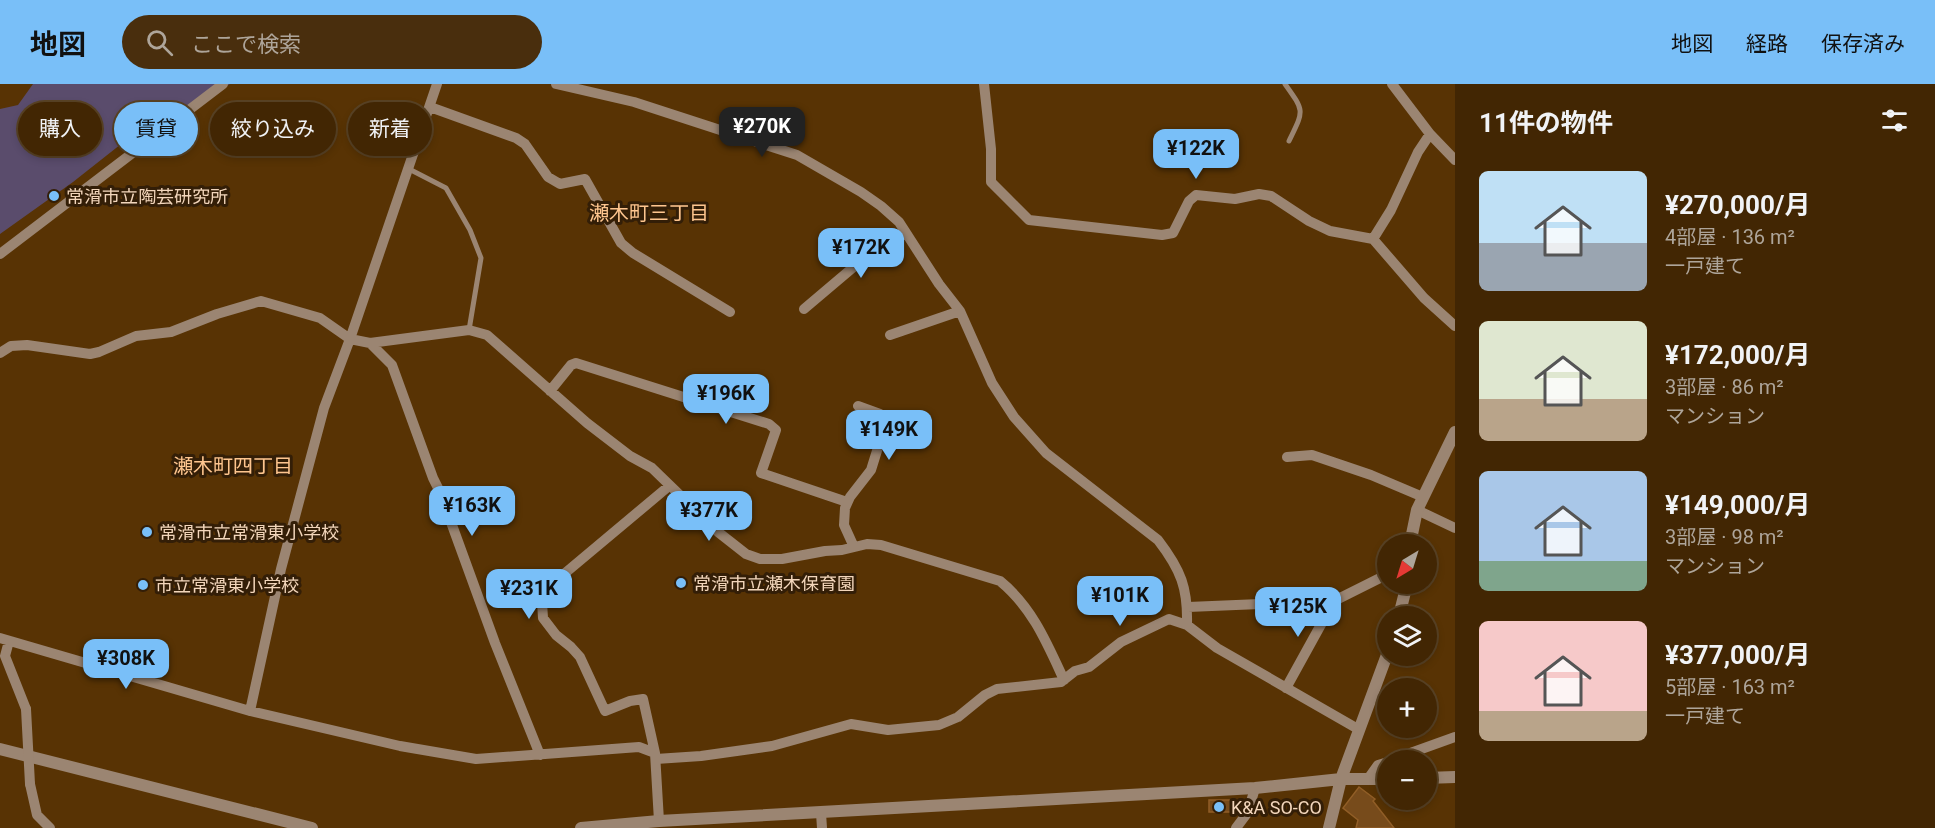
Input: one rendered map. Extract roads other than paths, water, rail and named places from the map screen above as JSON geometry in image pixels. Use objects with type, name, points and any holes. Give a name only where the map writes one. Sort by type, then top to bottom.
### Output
[{"type":"street","points":[[0,254],[223,84]]},
{"type":"street","points":[[431,102],[437,84]]},
{"type":"street","points":[[556,84],[634,102],[797,155],[861,192],[898,222],[960,311],[992,383],[1014,417],[1046,453],[1158,540],[1171,557],[1181,574],[1188,607],[1187,625]]},
{"type":"street","points":[[984,84],[991,149],[991,182],[1029,220],[1162,235],[1173,233],[1189,201],[1196,195],[1235,199],[1259,194],[1271,196],[1309,222],[1330,231],[1373,238],[1424,298],[1455,326]]},
{"type":"street","points":[[1392,84],[1430,134],[1455,160]]},
{"type":"street","points":[[432,108],[516,138],[525,144],[548,177],[560,184],[585,179],[621,243],[633,253],[730,312]]},
{"type":"street","points":[[1373,238],[1391,210],[1418,152],[1430,134]]},
{"type":"street","points":[[250,711],[279,580],[318,426],[412,156]]},
{"type":"street","points":[[804,309],[868,254],[906,232]]},
{"type":"street","points":[[0,354],[11,346],[27,345],[90,354],[136,336],[171,332],[261,301],[320,318],[350,339],[370,344],[469,330],[487,335],[613,443],[652,468],[738,549],[752,557],[770,560],[867,544],[882,545],[1000,581],[1011,590],[1039,626],[1065,680]]},
{"type":"street","points":[[890,335],[960,311]]},
{"type":"street","points":[[370,344],[392,365],[495,643],[540,755]]},
{"type":"street","points":[[550,391],[570,365],[576,363],[769,424],[776,430],[761,473],[847,502]]},
{"type":"street","points":[[854,547],[844,525],[847,502],[871,470],[885,425],[880,414],[858,406]]},
{"type":"street","points":[[1412,534],[1417,510],[1455,432]]},
{"type":"street","points":[[1287,458],[1312,455],[1371,475],[1423,497]]},
{"type":"street","points":[[659,821],[656,756],[643,699],[630,701],[605,711],[580,657],[556,635],[543,618],[542,602],[558,579],[669,486]]},
{"type":"street","points":[[1417,510],[1455,528]]},
{"type":"street","points":[[1188,607],[1334,601],[1377,580]]},
{"type":"street","points":[[1286,688],[1334,601]]},
{"type":"street","points":[[50,828],[37,815],[30,784],[26,710],[5,656],[4,640],[250,711],[400,746],[476,759],[639,747],[656,756],[701,756],[772,746],[851,724],[888,730],[939,725],[958,717],[985,694],[997,689],[1052,684],[1065,680],[1075,671],[1089,667],[1121,642],[1169,619],[1187,625],[1217,648],[1358,729]]},
{"type":"street","points":[[1329,828],[1341,779],[1383,666]]},
{"type":"street","points":[[1419,750],[1455,737]]},
{"type":"street","points":[[0,749],[312,828]]},
{"type":"street","points":[[1368,779],[1377,766]]},
{"type":"street","points":[[1437,778],[1455,777]]},
{"type":"street","points":[[580,828],[659,821],[1255,788],[1341,779],[1377,779]]},
{"type":"street","points":[[1236,828],[1248,812],[1255,788]]},
{"type":"street","points":[[821,813],[822,828]]},
{"type":"lane","points":[[1285,84],[1300,105],[1302,114],[1289,141]]},
{"type":"lane","points":[[408,169],[446,188],[470,230],[481,258],[469,330]]},
{"type":"place","name":"常滑市立陶芸研究所","points":[[54,196]]},
{"type":"place","name":"常滑市立常滑東小学校","points":[[147,532]]},
{"type":"place","name":"常滑市立瀬木保育園","points":[[681,583]]},
{"type":"place","name":"市立常滑東小学校","points":[[143,585]]},
{"type":"place","name":"K&A SO-CO","points":[[1219,807]]},
{"type":"district","name":"瀬木町三丁目","points":[[649,213]]},
{"type":"district","name":"瀬木町四丁目","points":[[233,466]]}]
